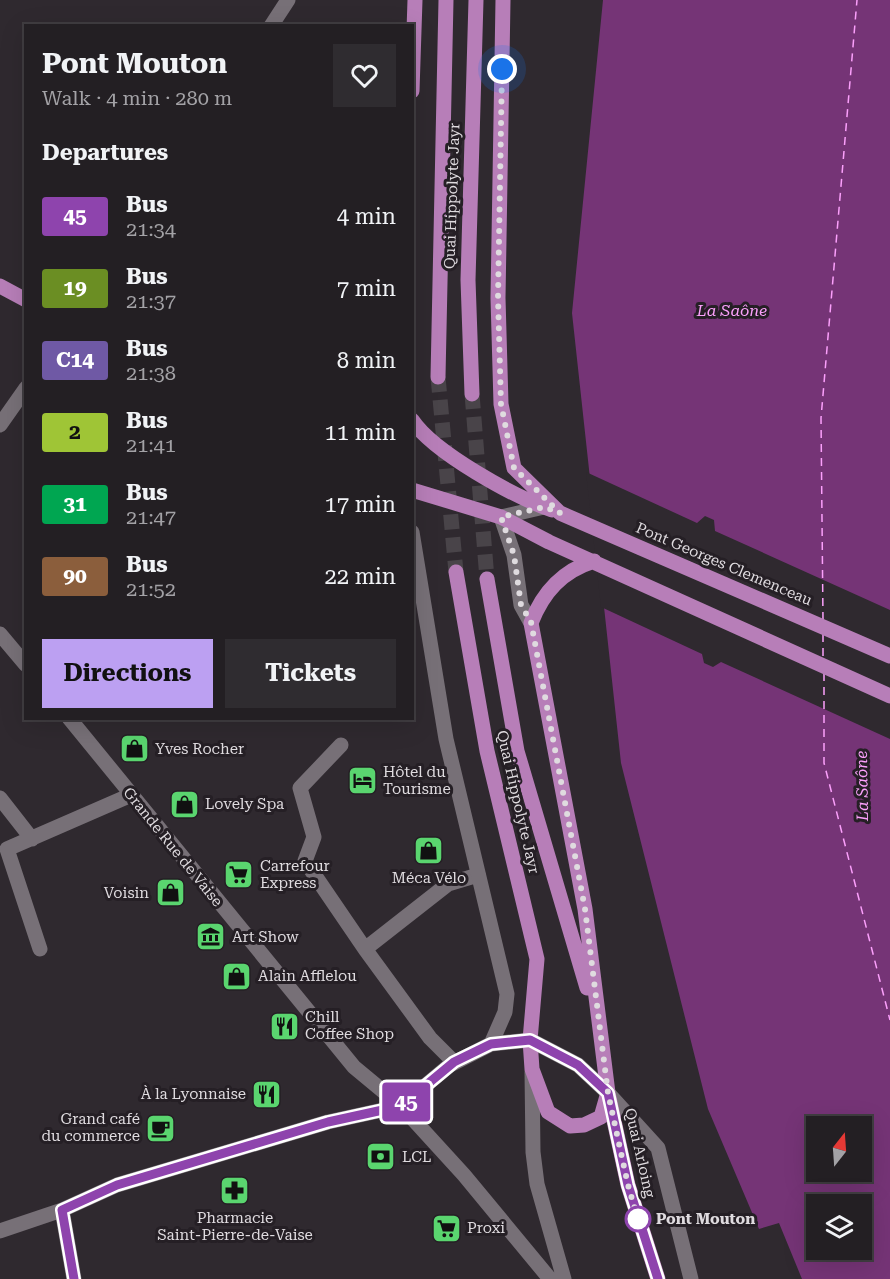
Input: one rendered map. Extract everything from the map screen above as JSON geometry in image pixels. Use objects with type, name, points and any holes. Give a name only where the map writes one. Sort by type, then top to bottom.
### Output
[{"type":"main road","points":[[414,30],[415,0]]},
{"type":"main road","name":"Quai Hippolyte Jayr","points":[[438,377],[446,0]]},
{"type":"main road","name":"Quai Hippolyte Jayr","points":[[472,394],[468,280],[476,0]]},
{"type":"main road","name":"Pont Georges Clemenceau","points":[[503,0],[498,298],[501,404],[514,468],[545,504],[560,513],[890,656]]},
{"type":"main road","points":[[0,286],[24,299]]},
{"type":"main road","points":[[414,423],[442,448],[487,478],[545,504]]},
{"type":"main road","points":[[414,491],[501,517],[549,542],[890,696]]},
{"type":"main road","points":[[594,561],[578,566],[555,584],[542,597],[531,622],[585,909],[600,1032]]},
{"type":"main road","name":"Quai Hippolyte Jayr","points":[[456,572],[487,751],[537,959],[530,1040],[532,1069],[548,1112],[570,1126],[584,1125],[601,1118],[608,1093]]},
{"type":"main road","name":"Quai Hippolyte Jayr","points":[[487,579],[517,751],[600,1032]]},
{"type":"main road","name":"Quai Arloing","points":[[600,1032],[608,1093],[628,1185],[658,1279]]},
{"type":"street","points":[[272,24],[288,0]]},
{"type":"street","points":[[0,425],[24,391]]},
{"type":"street","points":[[531,622],[521,605],[514,555],[501,517],[545,504]]},
{"type":"street","points":[[414,540],[427,637],[446,739],[507,994],[505,1012],[491,1044]]},
{"type":"street","points":[[0,634],[24,663]]},
{"type":"street","name":"Grande Rue de Vaise","points":[[71,720],[354,1067],[401,1106]]},
{"type":"street","points":[[341,745],[300,788],[314,837],[305,861],[425,1032],[454,1062]]},
{"type":"street","points":[[40,949],[7,849],[131,795]]},
{"type":"street","points":[[0,798],[32,839]]},
{"type":"street","points":[[365,949],[448,884],[478,875]]},
{"type":"street","points":[[0,1232],[62,1210],[128,1181],[328,1122],[401,1106],[454,1062],[491,1044],[530,1040],[578,1065],[608,1093],[658,1148],[691,1279]]},
{"type":"street","points":[[532,1069],[533,1152],[537,1184],[564,1279]]},
{"type":"street","points":[[401,1106],[464,1175],[550,1279]]},
{"type":"street","points":[[62,1210],[74,1279]]},
{"type":"water","name":"La Saône","points":[[603,0],[890,0],[890,1279],[802,1279],[779,1223],[759,1229],[708,1109],[621,763],[572,313]]},
{"type":"pier","points":[[586,472],[697,523],[705,516],[714,520],[715,531],[890,610],[890,739],[721,662],[713,667],[704,663],[702,654],[601,607]]},
{"type":"ferry route","points":[[823,620],[821,418],[857,0]]},
{"type":"ferry route","points":[[823,634],[823,659]]},
{"type":"ferry route","points":[[824,673],[824,763],[890,1020]]},
{"type":"tunnel","points":[[438,377],[456,572]]},
{"type":"tunnel","points":[[472,394],[487,579]]},
{"type":"bus line","name":"45","points":[[74,1279],[62,1210],[117,1185],[328,1122],[401,1106],[454,1062],[491,1044],[530,1040],[578,1065],[608,1093],[628,1185],[658,1279]]},
{"type":"place","name":"Yves Rocher","points":[[134,749]]},
{"type":"place","name":"Hôtel du Tourisme","points":[[362,781]]},
{"type":"place","name":"Lovely Spa","points":[[184,804]]},
{"type":"place","name":"Méca Vélo","points":[[429,851]]},
{"type":"place","name":"Carrefour Express","points":[[239,875]]},
{"type":"place","name":"Voisin","points":[[170,893]]},
{"type":"place","name":"Art Show","points":[[211,937]]},
{"type":"place","name":"Alain Afflelou","points":[[237,976]]},
{"type":"place","name":"Chill Coffee Shop","points":[[284,1026]]},
{"type":"place","name":"À la Lyonnaise","points":[[267,1094]]},
{"type":"place","name":"Grand café du commerce","points":[[161,1128]]},
{"type":"place","name":"LCL","points":[[381,1157]]},
{"type":"place","name":"Pharmacie Saint-Pierre-de-Vaise","points":[[235,1191]]},
{"type":"place","name":"Pont Mouton","points":[[638,1219]]},
{"type":"place","name":"Proxi","points":[[446,1228]]},
{"type":"route","points":[[502,69],[498,298],[501,404],[505,434],[514,468],[560,513],[544,507],[501,517],[514,555],[521,605],[531,622],[585,909],[608,1093],[628,1185],[641,1230],[638,1219]]}]
